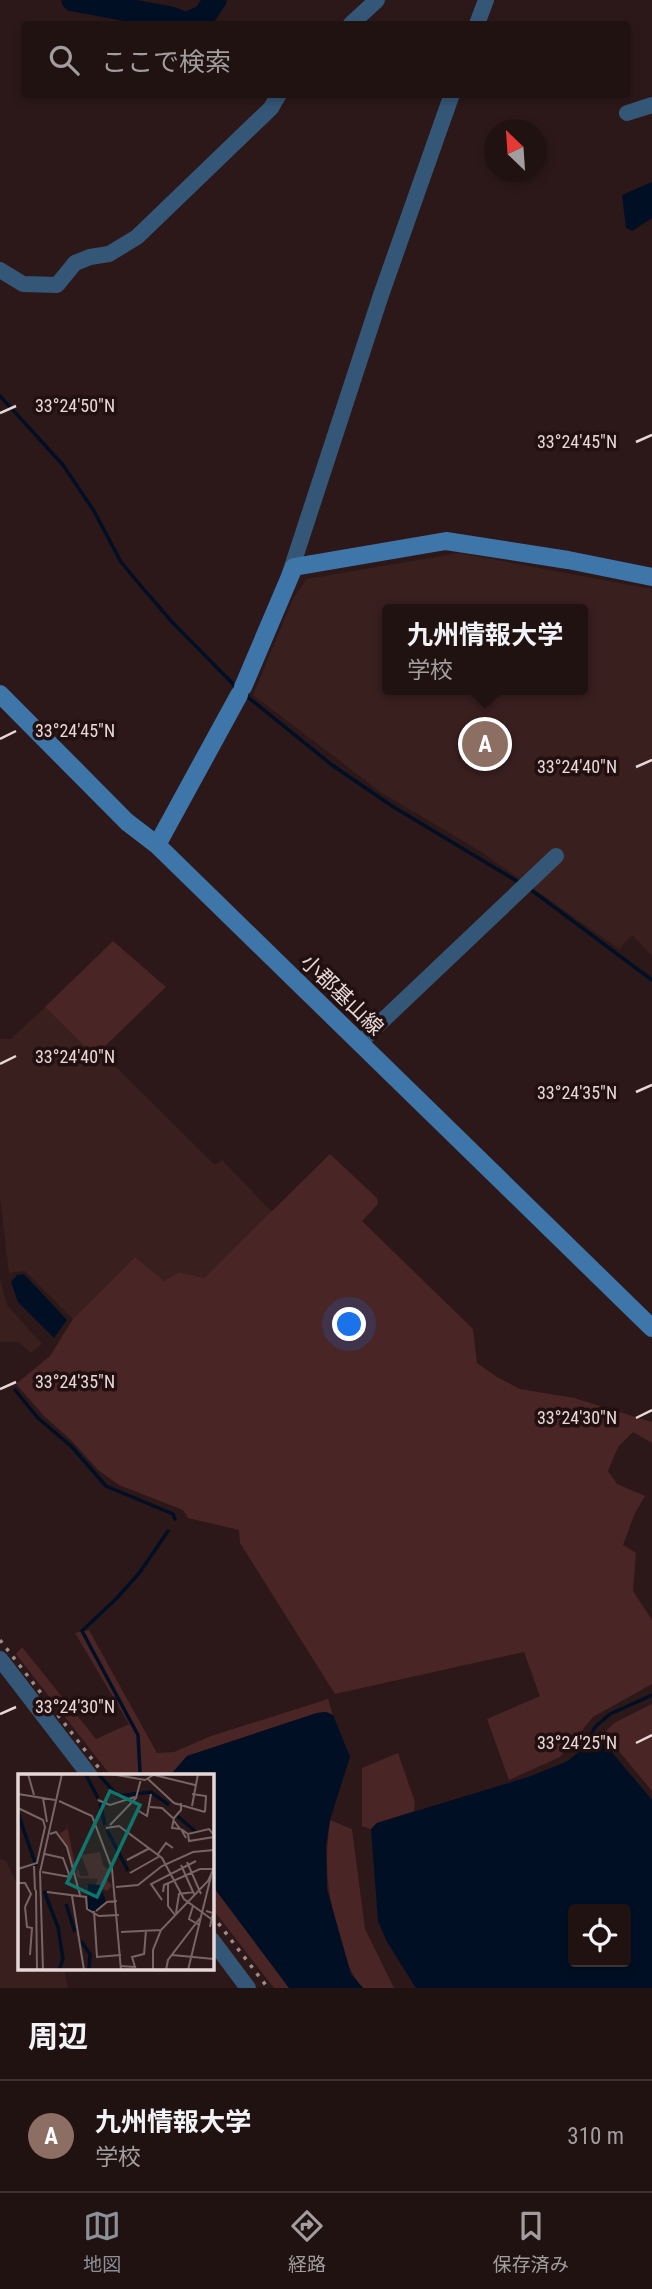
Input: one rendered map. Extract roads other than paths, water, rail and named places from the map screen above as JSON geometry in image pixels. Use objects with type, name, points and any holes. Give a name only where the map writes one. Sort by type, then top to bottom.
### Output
[{"type":"main road","points":[[157,845],[241,691],[294,567],[446,541],[568,560],[652,577]]},
{"type":"main road","name":"小郡基山線","points":[[0,694],[127,822],[157,845],[652,1328]]},
{"type":"street","points":[[354,21],[377,0]]},
{"type":"street","points":[[478,21],[486,0]]},
{"type":"street","points":[[0,271],[23,284],[57,285],[75,262],[109,254],[121,248],[137,237],[199,179],[271,108],[277,98]]},
{"type":"street","points":[[283,594],[381,295],[451,98]]},
{"type":"street","points":[[627,113],[652,105]]},
{"type":"street","points":[[359,1043],[556,856]]},
{"type":"street","points":[[0,1659],[88,1774]]},
{"type":"street","points":[[214,1943],[248,1988]]},
{"type":"water","points":[[652,182],[652,218],[632,231],[626,228],[622,195]]},
{"type":"water","points":[[24,1274],[67,1320],[54,1338],[18,1302],[11,1282],[17,1275]]},
{"type":"water","points":[[326,1712],[333,1715],[350,1757],[330,1820],[326,1847],[327,1889],[351,1974],[363,1988],[289,1988],[214,1888],[214,1774],[172,1774],[187,1756]]},
{"type":"water","points":[[599,1737],[652,1800],[652,1988],[416,1988],[387,1942],[378,1921],[371,1829],[377,1823],[528,1777],[566,1762]]},
{"type":"waterway","points":[[73,0],[178,21]]},
{"type":"waterway","points":[[193,21],[204,16],[215,0]]},
{"type":"waterway","points":[[0,396],[63,465],[94,511],[121,562],[173,623],[238,689]]},
{"type":"waterway","points":[[244,694],[332,765],[392,806],[520,883]]},
{"type":"waterway","points":[[530,889],[652,980]]},
{"type":"waterway","points":[[15,1390],[38,1418],[71,1446],[106,1486],[173,1514],[175,1519]]},
{"type":"waterway","points":[[141,1774],[138,1735],[82,1631],[140,1572],[168,1531]]},
{"type":"waterway","points":[[589,1748],[587,1743],[595,1727],[610,1714],[652,1695]]},
{"type":"railway","points":[[0,1640],[103,1774]]},
{"type":"railway","points":[[214,1918],[268,1988]]},
{"type":"place","name":"九州情報大学","points":[[485,744]]}]
